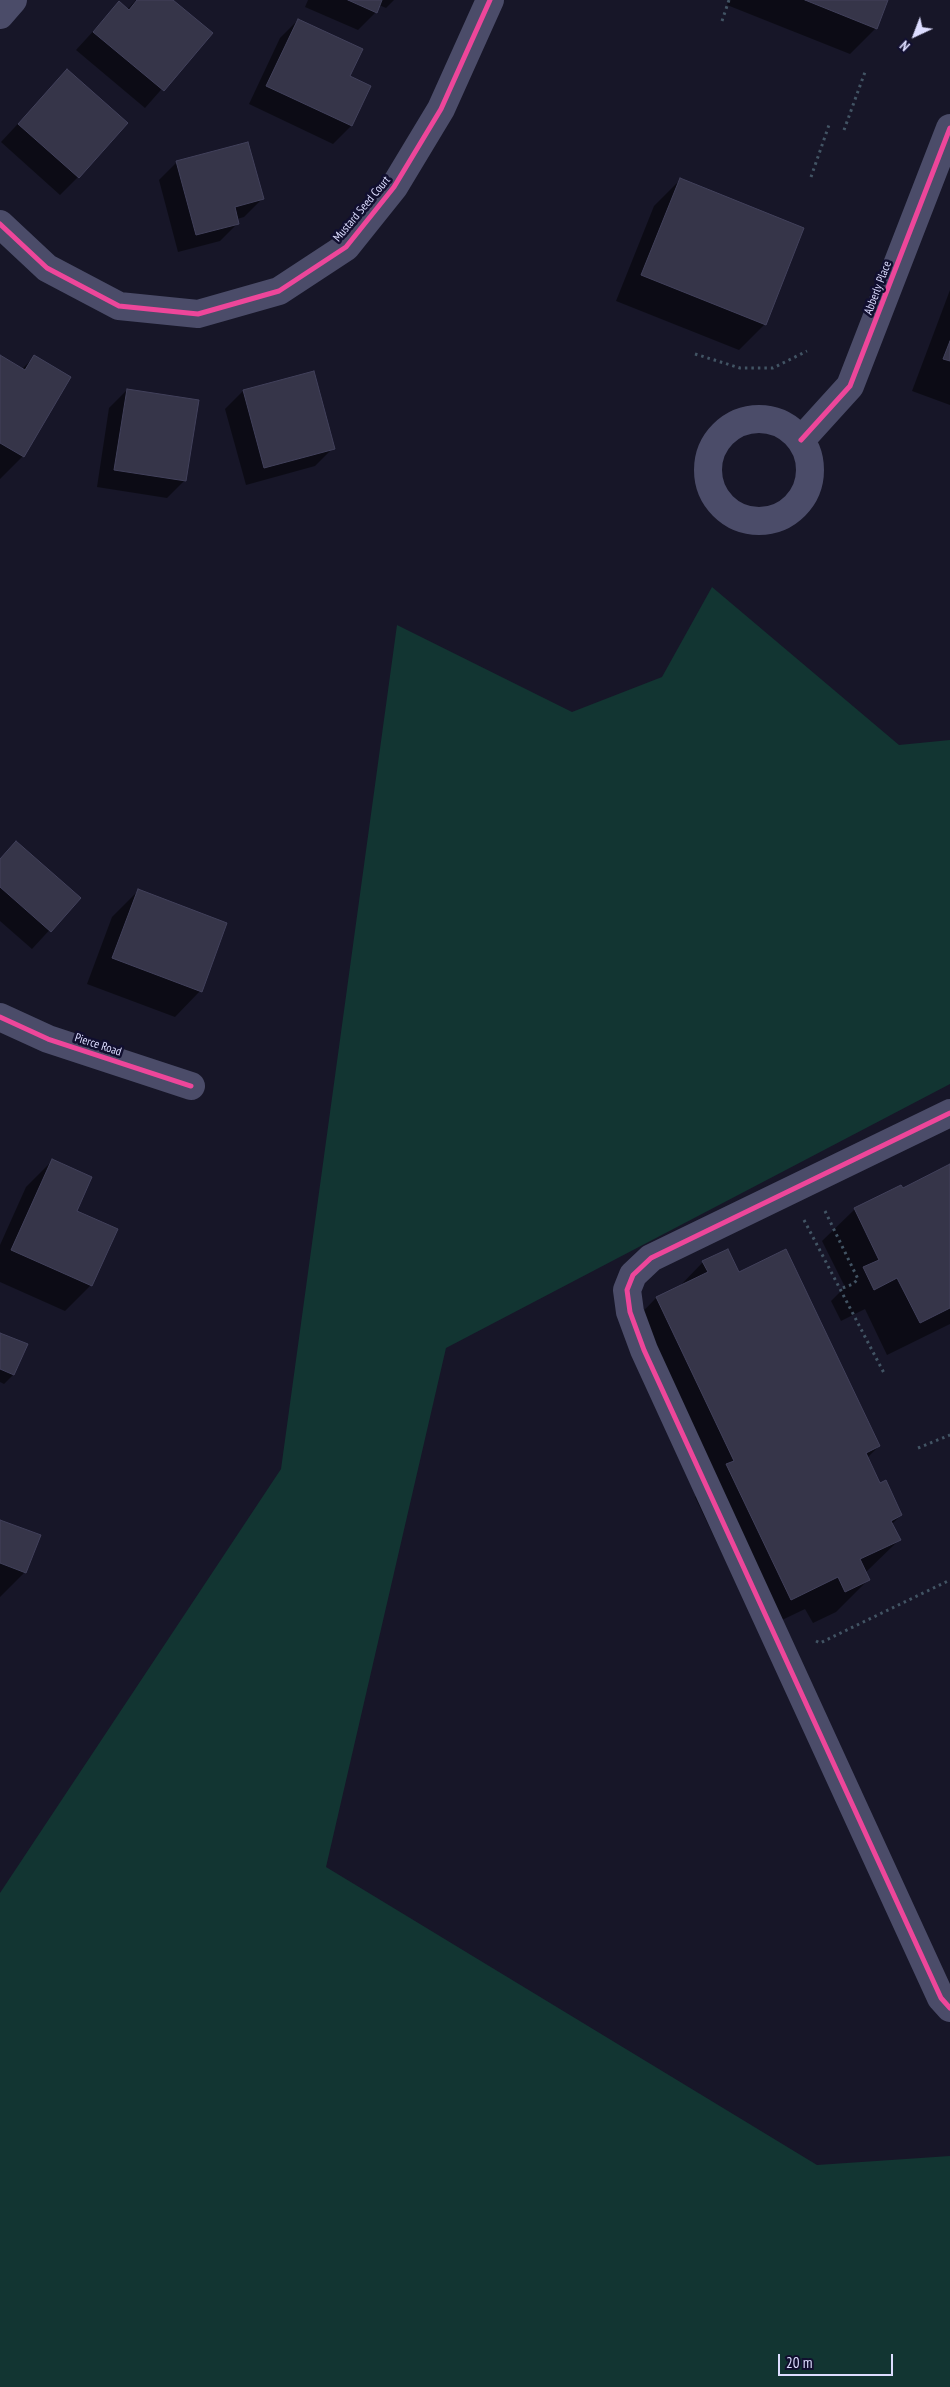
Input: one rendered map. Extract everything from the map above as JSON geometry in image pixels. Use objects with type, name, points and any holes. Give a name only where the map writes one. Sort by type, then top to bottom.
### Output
[{"type":"street","points":[[0,15],[13,0]]},
{"type":"street","name":"Mustard Seed Court","points":[[0,224],[47,268],[119,306],[198,314],[279,291],[346,247],[394,187],[441,109],[490,0]]},
{"type":"street","name":"Abberly Place","points":[[801,440],[850,386],[950,128]]},
{"type":"street","name":"Pierce Road","points":[[0,1017],[48,1039],[191,1086]]},
{"type":"street","points":[[950,1114],[794,1202],[651,1258],[633,1275],[627,1290],[630,1312],[644,1350],[941,1998],[950,2008]]},
{"type":"path","points":[[722,21],[729,0]]},
{"type":"path","points":[[844,130],[865,72]]},
{"type":"path","points":[[811,177],[829,125]]},
{"type":"path","points":[[695,354],[740,368],[773,368],[807,351]]},
{"type":"path","points":[[794,1202],[820,1203],[858,1279],[853,1284],[840,1289]]},
{"type":"path","points":[[794,1202],[884,1375]]},
{"type":"path","points":[[918,1448],[950,1435]]},
{"type":"path","points":[[778,1644],[803,1633],[820,1643],[950,1580]]},
{"type":"green space","points":[[712,587],[899,745],[950,740],[950,1084],[446,1348],[326,1867],[817,2165],[950,2156],[950,2387],[0,2387],[0,1893],[281,1469],[397,625],[572,712],[662,677]]},
{"type":"building","points":[[137,0],[173,0],[213,33],[164,91],[93,32],[119,1],[129,10]]},
{"type":"building","points":[[348,0],[382,0],[377,13]]},
{"type":"building","points":[[805,0],[888,0],[877,29]]},
{"type":"building","points":[[298,19],[363,49],[350,76],[371,86],[352,126],[266,86]]},
{"type":"building","points":[[67,69],[128,123],[79,178],[18,124]]},
{"type":"building","points":[[248,142],[264,199],[235,207],[239,224],[196,235],[176,161]]},
{"type":"building","points":[[680,178],[804,228],[766,325],[641,275]]},
{"type":"building","points":[[950,341],[950,361],[943,359]]},
{"type":"building","points":[[0,355],[25,370],[34,355],[71,377],[24,457],[0,443]]},
{"type":"building","points":[[314,371],[335,449],[264,468],[243,390]]},
{"type":"building","points":[[127,389],[199,400],[186,481],[114,470]]},
{"type":"building","points":[[16,841],[81,898],[51,932],[0,887],[0,859]]},
{"type":"building","points":[[138,889],[227,923],[202,992],[112,958]]},
{"type":"building","points":[[52,1159],[92,1177],[77,1211],[118,1229],[92,1286],[11,1250]]},
{"type":"building","points":[[950,1164],[950,1308],[920,1323],[897,1278],[874,1290],[863,1267],[879,1260],[854,1208],[901,1185],[903,1188]]},
{"type":"building","points":[[728,1249],[739,1272],[786,1249],[880,1446],[866,1453],[880,1483],[886,1480],[902,1515],[891,1521],[901,1540],[860,1559],[870,1580],[845,1592],[838,1577],[791,1600],[726,1464],[734,1461],[656,1297],[708,1272],[702,1261]]},
{"type":"building","points":[[0,1333],[28,1344],[14,1375],[0,1369]]},
{"type":"building","points":[[0,1520],[41,1535],[26,1573],[0,1563]]},
{"type":"cycle path","points":[[0,224],[47,268],[119,306],[198,314],[279,291],[346,247],[394,187],[441,109],[490,0]]},
{"type":"cycle path","points":[[801,440],[850,386],[950,128]]},
{"type":"cycle path","points":[[0,1017],[48,1039],[191,1086]]},
{"type":"cycle path","points":[[950,1113],[651,1258],[633,1275],[627,1290],[630,1312],[644,1350],[941,1998],[950,2008]]}]
